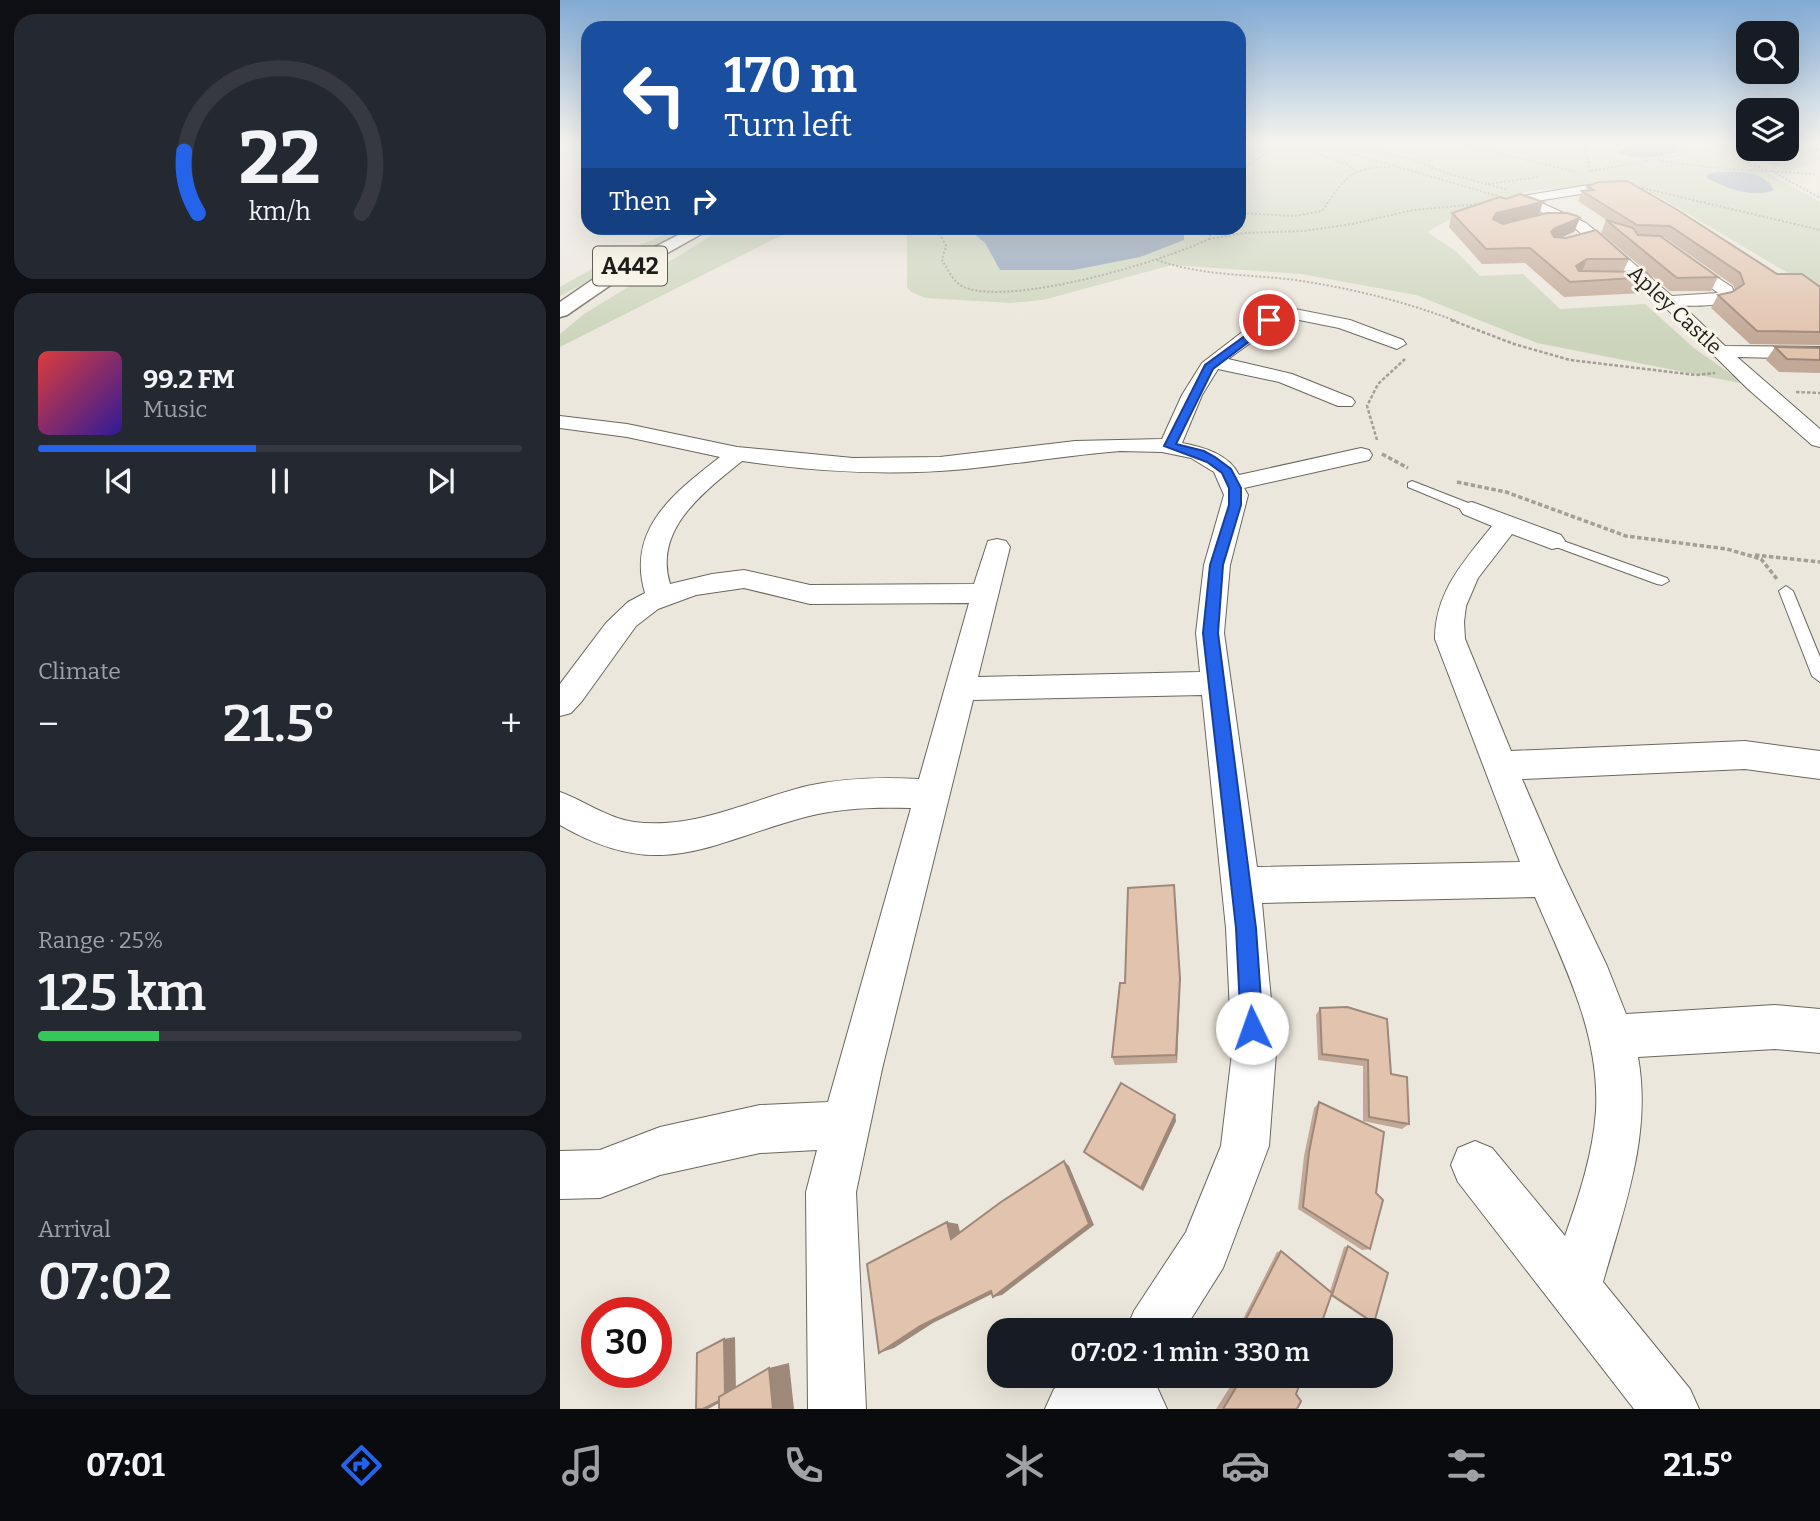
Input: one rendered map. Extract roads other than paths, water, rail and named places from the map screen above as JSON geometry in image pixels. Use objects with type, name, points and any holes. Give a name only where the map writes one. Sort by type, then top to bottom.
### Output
[{"type":"main road","name":"A442","points":[[560,311],[606,280],[691,235]]},
{"type":"street","name":"Apley Castle","points":[[1543,208],[1581,226],[1668,301],[1820,440]]},
{"type":"street","points":[[1542,222],[1563,216]]},
{"type":"street","points":[[1576,238],[1595,238]]},
{"type":"street","points":[[1668,301],[1714,300],[1727,295],[1726,290],[1670,250]]},
{"type":"street","points":[[1619,281],[1644,280]]},
{"type":"street","points":[[1170,446],[1205,373],[1214,362],[1260,329],[1275,310],[1344,324],[1403,350]]},
{"type":"street","points":[[1720,351],[1820,353]]},
{"type":"street","points":[[1214,362],[1285,378],[1345,401]]},
{"type":"street","points":[[560,422],[620,429],[738,454],[819,463],[912,465],[998,460],[1121,444],[1170,446],[1200,453],[1227,472],[1234,484],[1235,505],[1221,544],[1210,633],[1246,928],[1254,1053],[1245,1146],[1205,1250],[1161,1318]]},
{"type":"street","points":[[1234,484],[1373,450]]},
{"type":"street","points":[[660,597],[652,565],[657,543],[666,524],[690,493],[738,454]]},
{"type":"street","points":[[1472,509],[1552,541]]},
{"type":"street","points":[[1507,523],[1460,586],[1451,605],[1448,623],[1450,639],[1546,879],[1596,988],[1610,1037],[1619,1088],[1616,1142],[1574,1289]]},
{"type":"street","points":[[837,1409],[831,1192],[930,794],[997,547]]},
{"type":"street","points":[[560,704],[579,683],[621,624],[639,608],[660,597],[738,579],[809,595],[984,593]]},
{"type":"street","points":[[960,689],[1215,682]]},
{"type":"street","points":[[1501,766],[1745,755],[1820,765]]},
{"type":"street","points":[[560,807],[602,831],[644,841],[666,841],[734,826],[785,807],[846,793],[930,794]]},
{"type":"street","points":[[1239,885],[1546,879]]},
{"type":"street","points":[[1610,1037],[1775,1027],[1820,1031]]},
{"type":"street","points":[[560,1175],[600,1174],[660,1151],[760,1129],[846,1125]]},
{"type":"street","points":[[1475,1165],[1670,1409]]},
{"type":"street","points":[[1073,1409],[1105,1388]]},
{"type":"street","points":[[1128,1388],[1138,1409]]},
{"type":"lane","points":[[1412,485],[1472,509]]},
{"type":"lane","points":[[1552,541],[1662,581]]},
{"type":"lane","points":[[1786,591],[1820,676]]},
{"type":"water","points":[[975,235],[1184,235],[1184,240],[1140,257],[1074,270],[1000,270],[985,243]]}]
